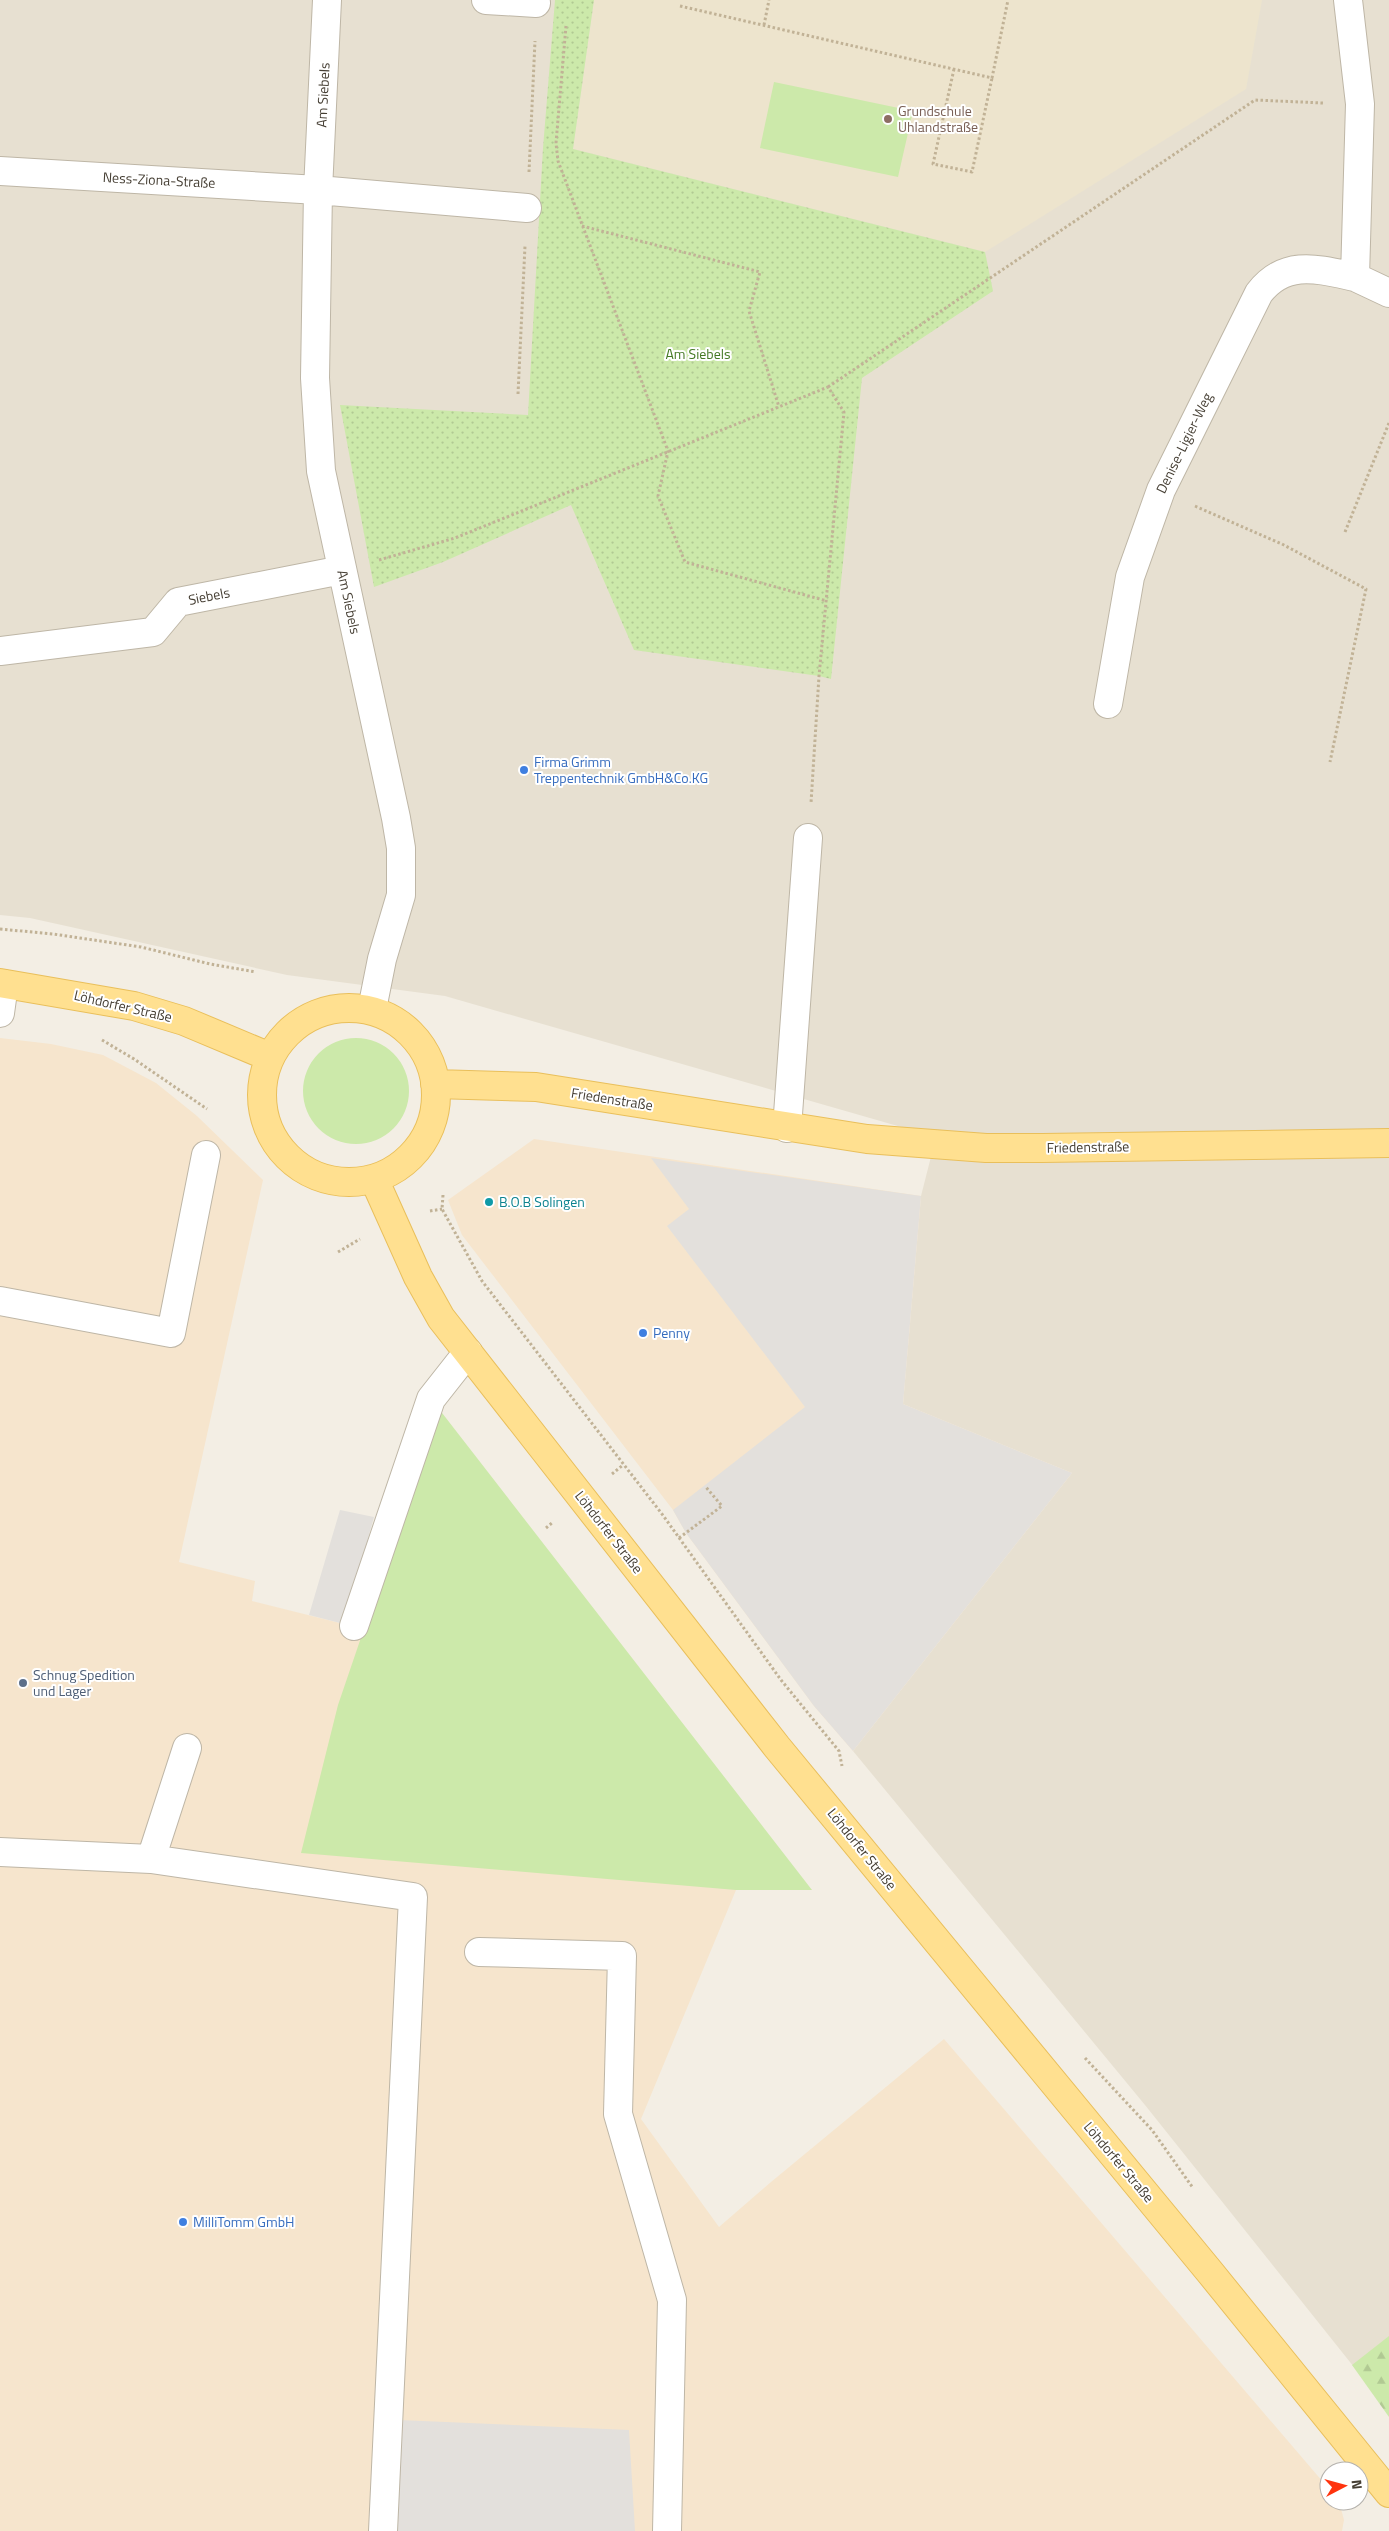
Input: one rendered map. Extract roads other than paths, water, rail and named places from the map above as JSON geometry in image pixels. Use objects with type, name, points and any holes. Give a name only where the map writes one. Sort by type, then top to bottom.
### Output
[{"type":"main road","name":"Löhdorfer Straße","points":[[2,984],[134,1006],[184,1021],[270,1057]]},
{"type":"main road","points":[[343,1007],[372,1009],[391,1017],[404,1026],[425,1052],[435,1084],[436,1100],[433,1114],[422,1142],[401,1165],[374,1179],[345,1182],[318,1177],[293,1162],[274,1141],[268,1129],[264,1114],[262,1086],[270,1057],[287,1033],[313,1015],[343,1007]]},
{"type":"main road","name":"Friedenstraße","points":[[435,1084],[536,1087],[787,1128],[899,1142],[986,1148],[1389,1143]]},
{"type":"main road","name":"Löhdorfer Straße","points":[[374,1179],[418,1277],[441,1318],[777,1747],[1209,2271],[1389,2493]]},
{"type":"street","name":"Am Siebels","points":[[327,0],[318,190],[316,387],[321,471],[396,818],[402,863],[402,895],[382,959],[372,1009]]},
{"type":"street","points":[[486,0],[536,3]]},
{"type":"street","points":[[1348,0],[1360,104],[1355,277]]},
{"type":"street","name":"Ness-Ziona-Straße","points":[[0,171],[318,190]]},
{"type":"street","points":[[318,190],[527,208]]},
{"type":"street","name":"Denise-Ligier-Weg","points":[[1108,704],[1130,577],[1160,490],[1259,293],[1268,281],[1281,273],[1299,269],[1326,270],[1355,277],[1389,293]]},
{"type":"street","name":"Siebels","points":[[0,651],[152,632],[178,602],[342,570]]},
{"type":"street","points":[[787,1128],[808,838]]},
{"type":"street","points":[[0,1013],[2,984]]},
{"type":"street","points":[[0,1302],[171,1333],[206,1155]]},
{"type":"street","points":[[354,1626],[432,1399],[468,1352]]},
{"type":"street","points":[[150,1860],[187,1748]]},
{"type":"street","points":[[0,1852],[150,1860],[414,1896],[383,2531]]},
{"type":"street","points":[[479,1952],[622,1956],[618,2114],[672,2300],[667,2531]]},
{"type":"place","name":"Grundschule Uhlandstraße","points":[[888,119]]},
{"type":"place","name":"Firma Grimm Treppentechnik GmbH&Co.KG","points":[[524,770]]},
{"type":"place","name":"B.O.B Solingen","points":[[489,1202]]},
{"type":"place","name":"Penny","points":[[643,1333]]},
{"type":"place","name":"Schnug Spedition und Lager","points":[[23,1683]]},
{"type":"place","name":"MilliTomm GmbH","points":[[183,2222]]}]
